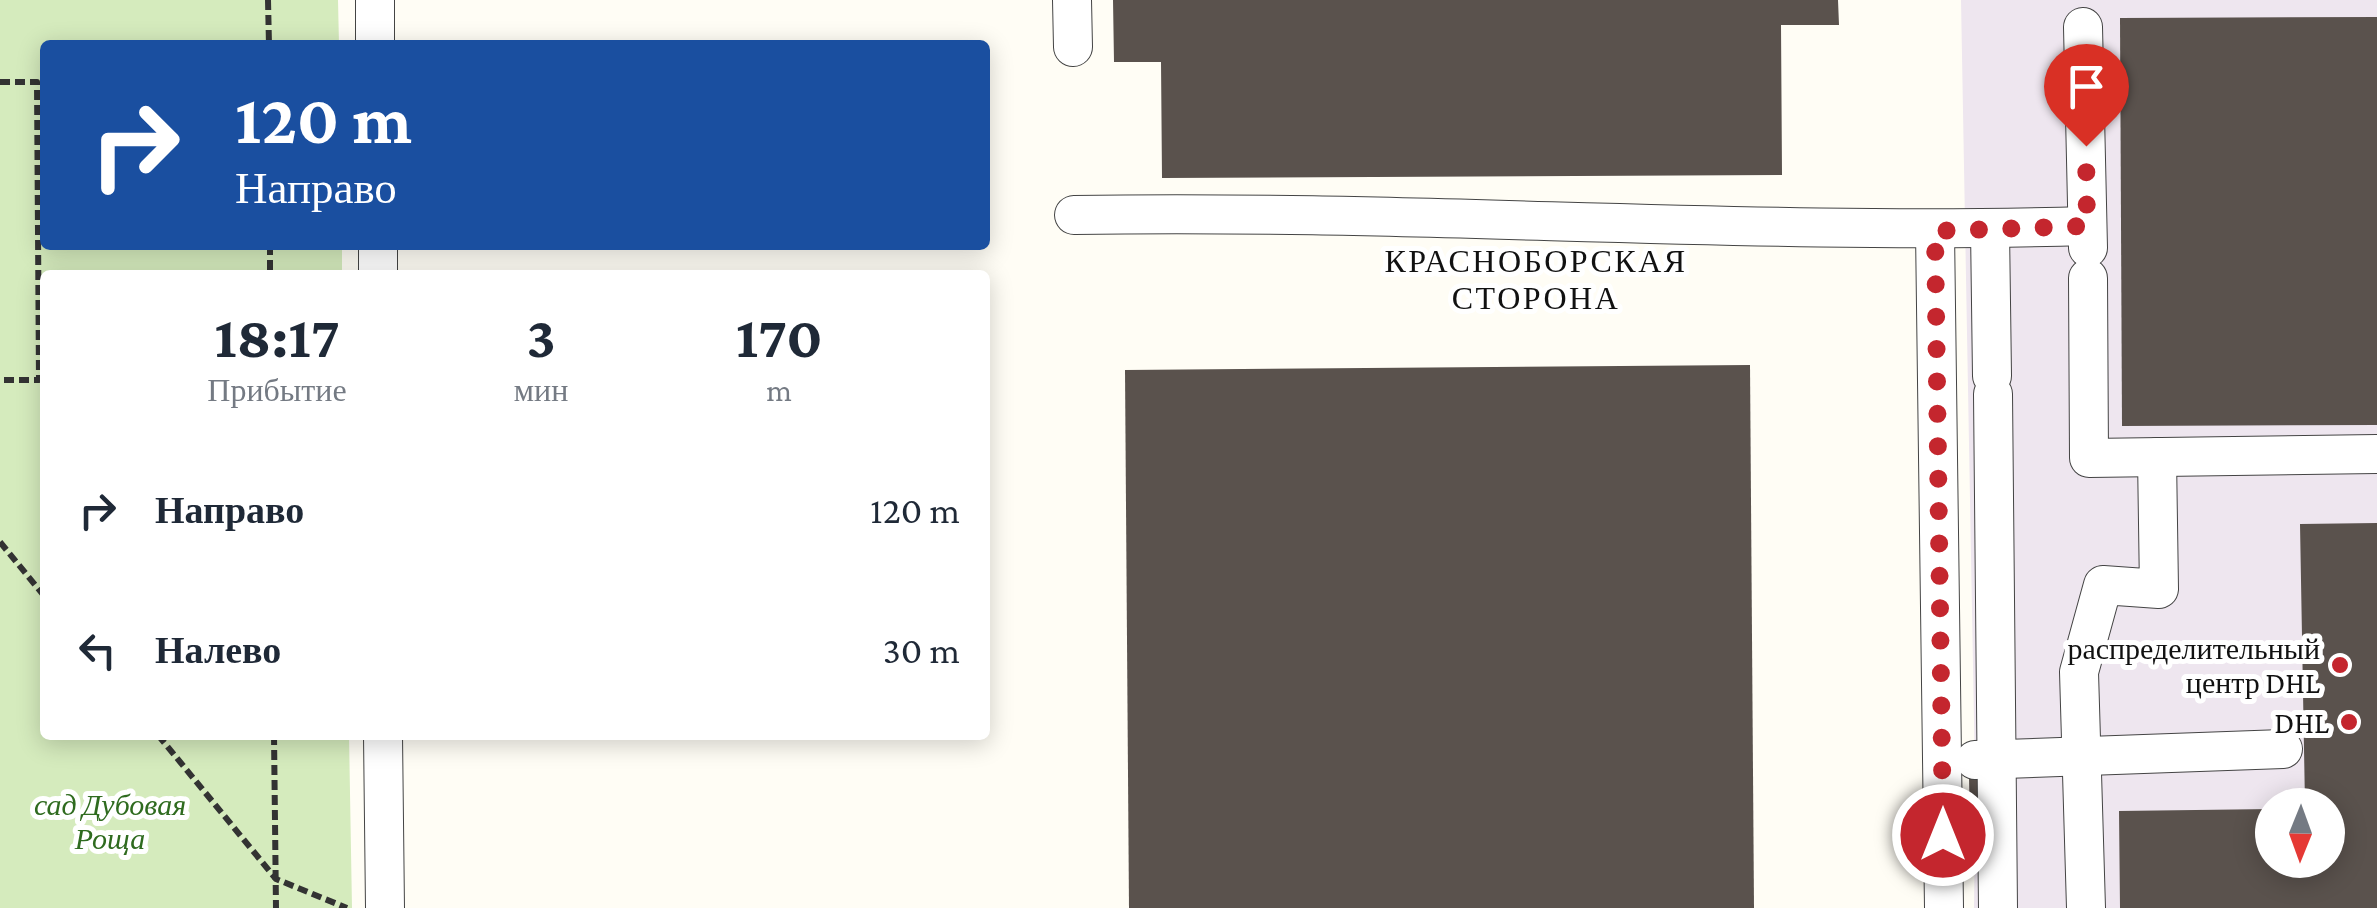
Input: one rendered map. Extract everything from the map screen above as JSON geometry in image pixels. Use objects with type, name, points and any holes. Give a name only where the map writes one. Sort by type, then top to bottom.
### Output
[{"type":"street","points":[[375,0],[375,40]]},
{"type":"street","points":[[1072,0],[1072,47]]},
{"type":"street","points":[[2083,27],[2090,458],[2377,454]]},
{"type":"street","points":[[1074,215],[1186,213],[1935,231],[2087,226]]},
{"type":"street","points":[[1990,229],[1998,908]]},
{"type":"street","points":[[1935,231],[1944,908]]},
{"type":"street","points":[[2086,908],[2079,672],[2103,585],[2159,589],[2157,457]]},
{"type":"street","points":[[383,740],[385,908]]},
{"type":"street","points":[[1943,762],[2283,749]]},
{"type":"path","points":[[268,0],[268,40]]},
{"type":"path","points":[[0,82],[38,82],[39,360],[39,380],[0,380]]},
{"type":"path","points":[[0,542],[40,591]]},
{"type":"path","points":[[162,740],[276,879],[347,908]]},
{"type":"path","points":[[274,740],[276,908]]},
{"type":"shaded area","points":[[1961,0],[2377,0],[2377,908],[1974,908],[1975,827],[1970,826],[1969,781],[1975,777]]},
{"type":"green space","name":"сад Дубовая Роща","points":[[0,0],[338,0],[339,40],[40,40],[40,250],[342,250],[342,270],[40,270],[40,740],[349,740],[352,908],[0,908]]},
{"type":"building","points":[[1113,0],[1838,0],[1839,25],[1781,25],[1782,175],[1162,178],[1161,62],[1114,62]]},
{"type":"building","points":[[2377,17],[2377,425],[2122,426],[2120,18]]},
{"type":"building","points":[[1750,365],[1754,908],[1129,908],[1125,370]]},
{"type":"building","name":"распределительный центр DHL","points":[[2377,523],[2377,908],[2120,908],[2119,811],[2255,809],[2255,878],[2345,878],[2345,788],[2305,788],[2300,524]]},
{"type":"building","points":[[1969,777],[1984,777],[1985,826],[1970,826]]},
{"type":"place","name":"распределительный центр DHL","points":[[2340,665]]},
{"type":"place","name":"DHL","points":[[2349,722]]},
{"type":"district","name":"КРАСНОБОРСКАЯ СТОРОНА","points":[[1536,280]]},
{"type":"route","points":[[1943,835],[1935,231],[2087,226],[2086,146]]}]
